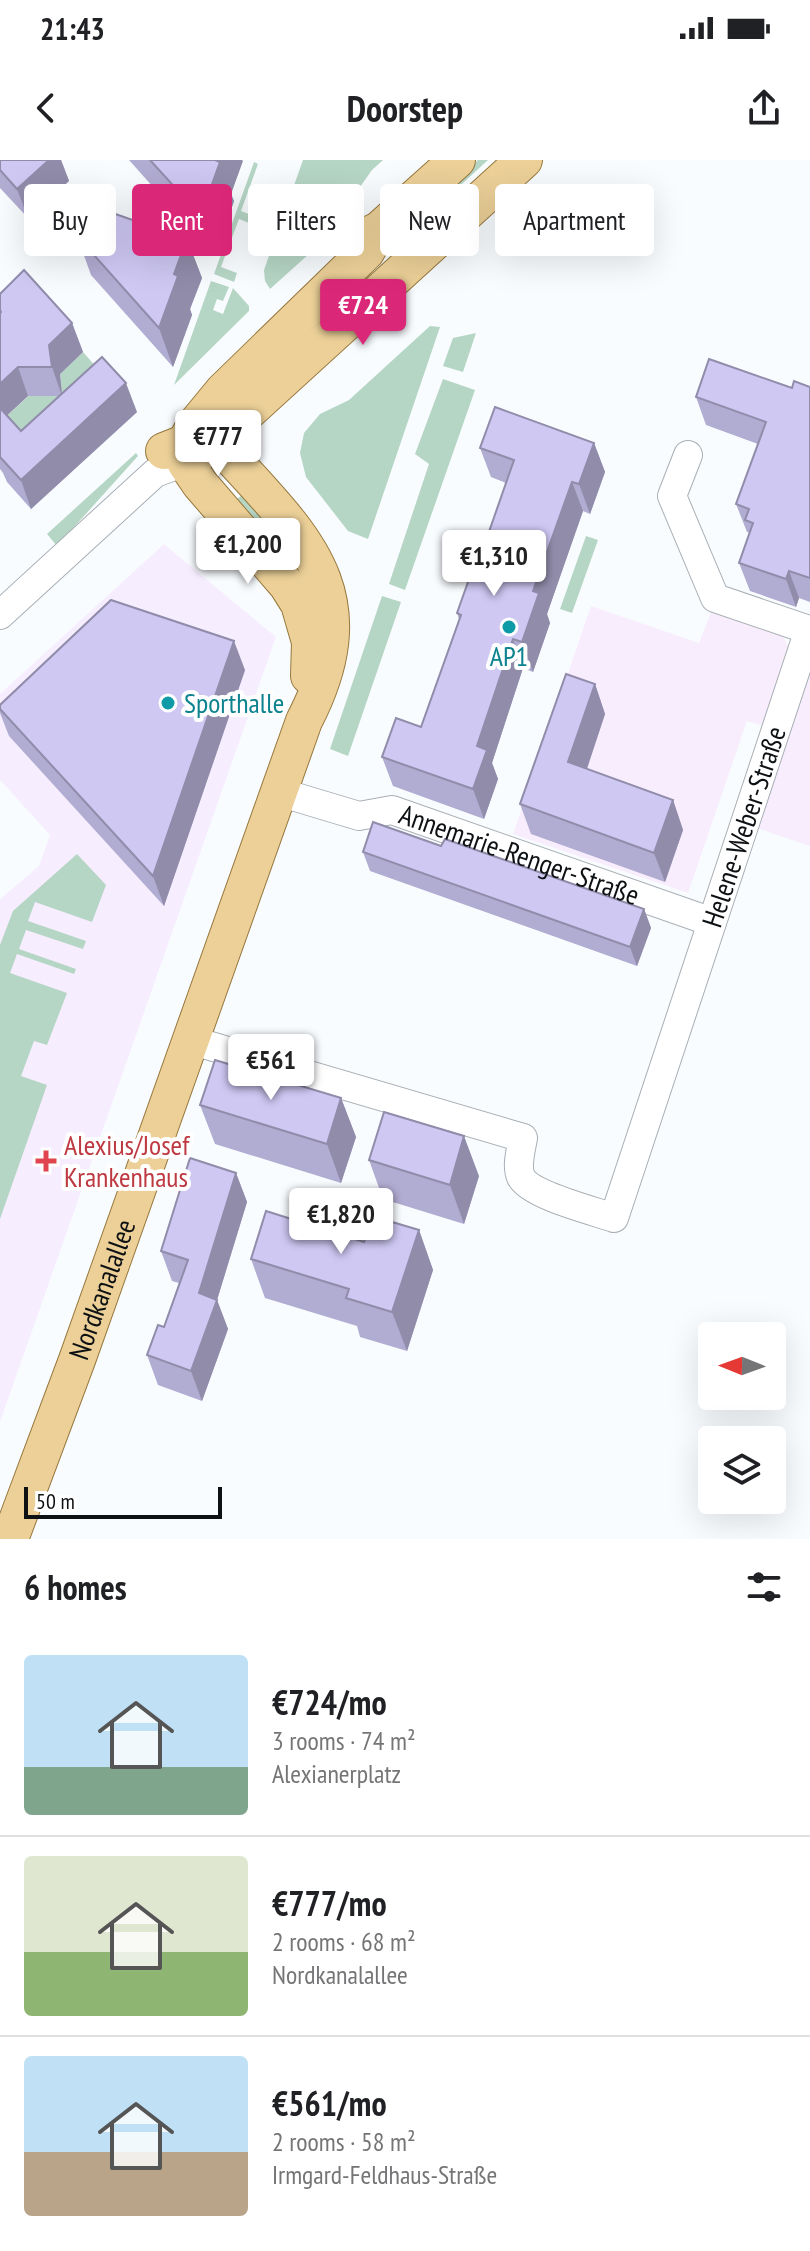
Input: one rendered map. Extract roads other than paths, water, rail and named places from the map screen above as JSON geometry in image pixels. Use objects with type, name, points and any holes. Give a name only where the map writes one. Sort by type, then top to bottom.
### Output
[{"type":"main road","points":[[181,454],[206,410],[223,391],[366,252],[379,230],[457,160]]},
{"type":"main road","points":[[181,454],[524,160]]},
{"type":"main road","name":"Nordkanalallee","points":[[10,1539],[77,1360],[304,721],[310,642],[299,604],[287,585],[200,484],[181,454]]},
{"type":"street","points":[[0,615],[181,454]]},
{"type":"street","name":"Helene-Weber-Straße","points":[[190,1040],[523,1138],[519,1159],[521,1177],[531,1189],[614,1218],[809,630],[715,598],[672,496],[688,455]]},
{"type":"street","name":"Annemarie-Renger-Straße","points":[[279,792],[359,816],[392,810],[712,922]]},
{"type":"place","name":"AP1","points":[[509,627]]},
{"type":"place","name":"Sporthalle","points":[[168,703]]},
{"type":"place","name":"Alexius/Josef Krankenhaus","points":[[46,1161]]}]
